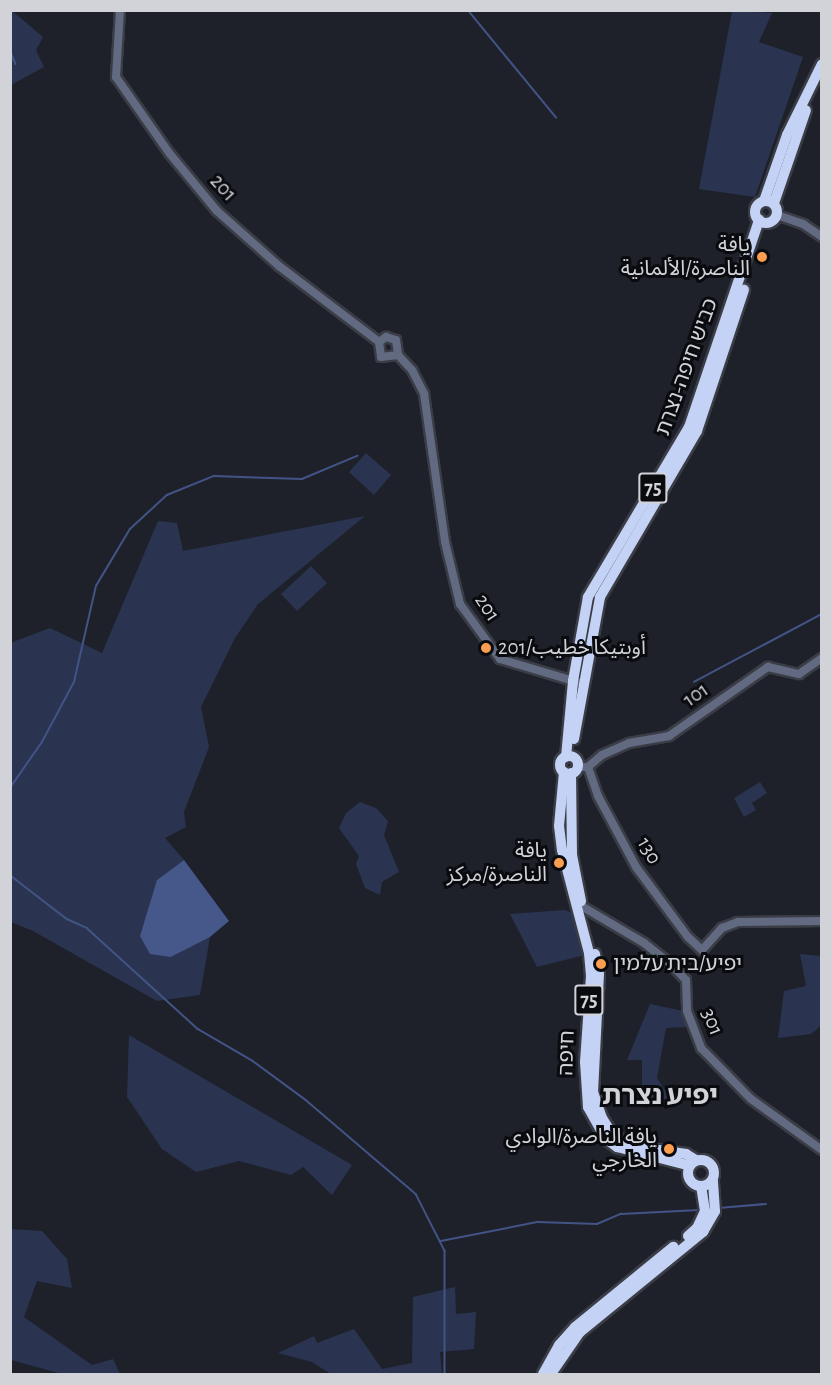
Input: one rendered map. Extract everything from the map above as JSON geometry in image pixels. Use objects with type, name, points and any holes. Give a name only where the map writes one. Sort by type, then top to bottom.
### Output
[{"type":"highway","name":"75","points":[[769,202],[787,135],[822,64]]},
{"type":"highway","name":"75","points":[[763,222],[756,209],[769,202],[822,70]]},
{"type":"highway","points":[[763,222],[777,215],[769,202]]},
{"type":"highway","name":"כביש חיפה-נצרת","points":[[573,766],[578,682],[600,597],[697,431],[763,222]]},
{"type":"highway","name":"חיפה","points":[[573,766],[572,855],[599,974],[592,1063],[593,1092],[602,1118],[612,1134],[630,1146],[682,1153],[692,1163]]},
{"type":"highway","name":"חיפה","points":[[573,766],[559,826],[562,850],[589,953],[591,976],[585,1062],[588,1107],[606,1139],[618,1148],[692,1163]]},
{"type":"highway","points":[[543,1374],[559,1345],[575,1327],[697,1228],[705,1211],[701,1186],[690,1177],[692,1163],[711,1169],[715,1211],[703,1232],[580,1332],[551,1374]]},
{"type":"highway","points":[[701,1186],[713,1181]]},
{"type":"street","name":"201","points":[[120,10],[116,77],[170,154],[217,211],[279,266],[379,342]]},
{"type":"street","points":[[777,215],[803,224],[822,237]]},
{"type":"street","points":[[386,337],[396,340],[398,355],[381,357],[379,342],[386,337]]},
{"type":"street","name":"201","points":[[398,355],[412,370],[424,394],[446,542],[459,604],[500,658],[578,682]]},
{"type":"street","name":"101","points":[[573,766],[630,743],[669,736],[768,667],[799,674],[822,658]]},
{"type":"street","name":"130","points":[[573,766],[598,796],[643,877],[688,937],[702,950],[722,928],[738,922],[822,921]]},
{"type":"street","name":"301","points":[[583,907],[644,943],[670,963],[686,980],[687,1011],[701,1048],[751,1099],[822,1150]]},
{"type":"shaded area","points":[[11,10],[43,37],[36,50],[44,67],[11,85]]},
{"type":"shaded area","points":[[732,11],[772,13],[759,42],[803,57],[755,197],[699,189]]},
{"type":"shaded area","points":[[366,453],[391,475],[374,495],[349,472]]},
{"type":"shaded area","points":[[365,516],[258,604],[235,638],[201,707],[209,747],[184,812],[186,827],[165,838],[184,860],[157,880],[171,957],[210,937],[200,995],[157,1001],[33,931],[11,922],[10,643],[50,628],[102,653],[158,521],[177,523],[183,551]]},
{"type":"shaded area","points":[[311,566],[327,583],[297,611],[281,594]]},
{"type":"shaded area","points":[[760,782],[767,793],[752,803],[756,810],[744,817],[734,798]]},
{"type":"shaded area","points":[[360,802],[376,808],[388,821],[384,835],[399,872],[382,882],[380,895],[365,888],[356,864],[359,856],[339,828],[346,813]]},
{"type":"shaded area","points":[[184,860],[229,921],[210,937],[171,957],[150,954],[140,936],[157,880]]},
{"type":"shaded area","points":[[565,910],[572,913],[585,955],[537,967],[510,914]]},
{"type":"shaded area","points":[[800,954],[821,956],[821,1026],[811,1034],[778,1038],[784,991],[806,986]]},
{"type":"shaded area","points":[[650,1004],[683,1011],[688,1027],[666,1028],[657,1078],[668,1095],[665,1102],[642,1104],[642,1060],[627,1060]]},
{"type":"shaded area","points":[[129,1035],[352,1165],[332,1195],[303,1167],[291,1175],[239,1161],[196,1172],[162,1149],[127,1097]]},
{"type":"shaded area","points":[[10,1229],[42,1231],[67,1259],[72,1288],[37,1281],[24,1317],[92,1365],[113,1359],[120,1374],[62,1374],[11,1360]]},
{"type":"shaded area","points":[[455,1287],[456,1314],[476,1312],[474,1349],[440,1352],[442,1374],[331,1374],[312,1362],[278,1353],[314,1336],[317,1343],[354,1329],[382,1369],[412,1363],[413,1297]]},
{"type":"waterway","points":[[468,10],[556,117]]},
{"type":"waterway","points":[[10,50],[16,64]]},
{"type":"waterway","points":[[10,788],[42,742],[74,682],[96,586],[130,529],[167,495],[214,476],[302,479],[357,456]]},
{"type":"waterway","points":[[694,682],[822,614]]},
{"type":"waterway","points":[[10,875],[67,919],[87,928],[198,1029],[253,1061],[306,1100],[416,1194],[445,1251],[445,1374]]},
{"type":"waterway","points":[[719,1208],[766,1204]]},
{"type":"waterway","points":[[441,1241],[538,1222],[597,1224],[621,1214],[699,1210]]},
{"type":"place","name":"يافة الناصرة/الألمانية","points":[[762,257]]},
{"type":"place","name":"أوبتيكا خطيب/201","points":[[486,648]]},
{"type":"place","name":"يافة الناصرة/مركز","points":[[559,863]]},
{"type":"place","name":"יפיע/בית עלמין","points":[[601,964]]},
{"type":"place","name":"يافة الناصرة/الوادي الخارجي","points":[[669,1149]]},
{"type":"district","name":"יפיע נצרת","points":[[660,1096]]}]
